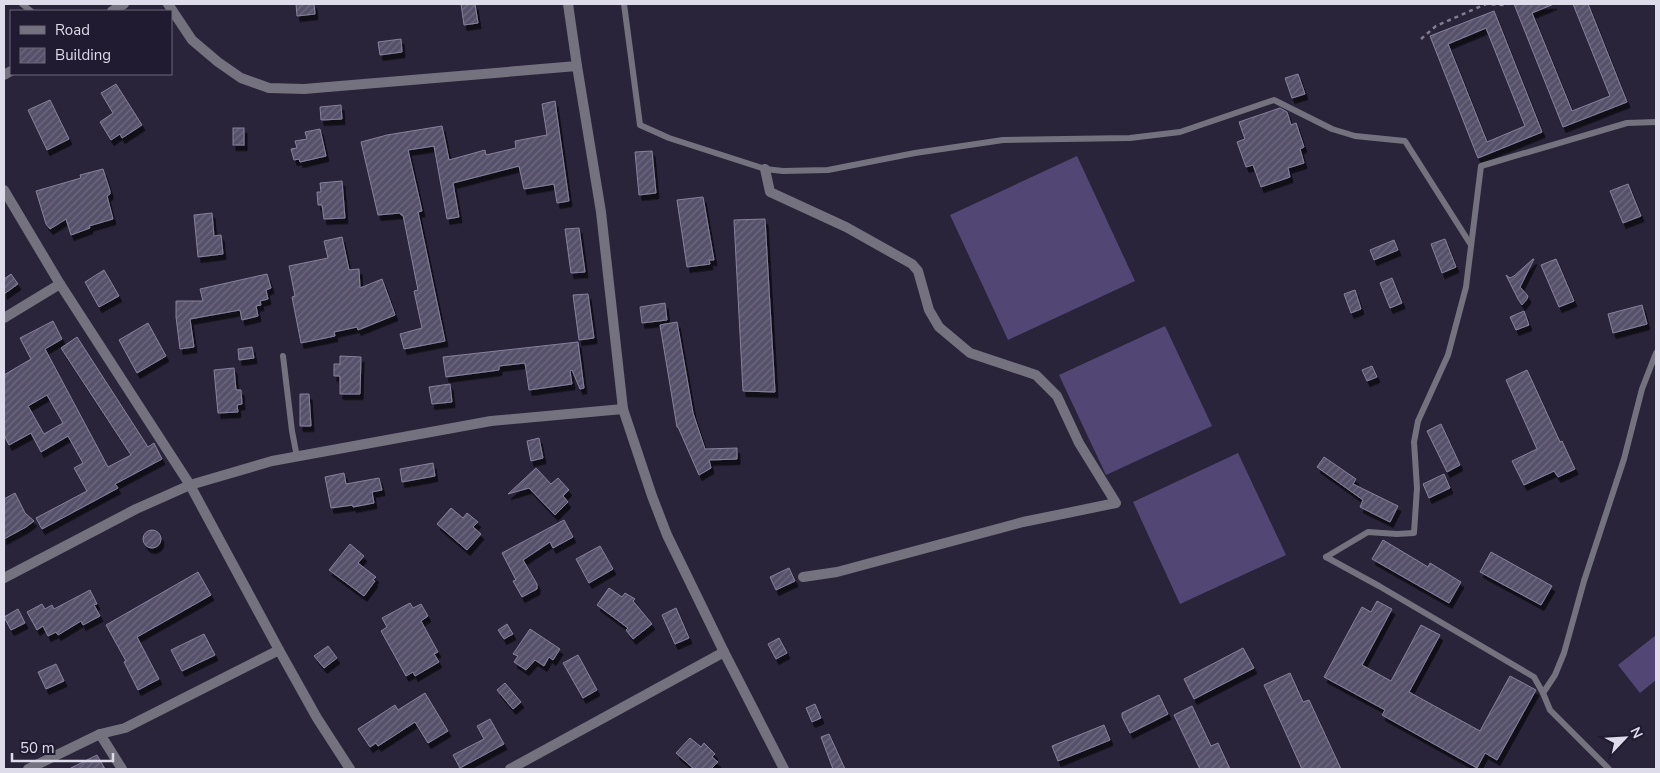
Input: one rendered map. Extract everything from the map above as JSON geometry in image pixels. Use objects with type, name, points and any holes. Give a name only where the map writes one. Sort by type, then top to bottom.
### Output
[{"type":"street","points":[[168,4],[192,40],[218,62],[241,78],[269,88],[304,89],[577,66]]},
{"type":"street","points":[[568,4],[601,212],[623,409],[652,496],[668,535],[724,652],[784,769]]},
{"type":"street","points":[[765,169],[770,192],[846,227],[912,264],[918,271],[929,310],[939,327],[970,353],[1036,375],[1057,396],[1079,443],[1116,503],[1023,522],[837,572],[803,577]]},
{"type":"street","points":[[4,190],[60,284],[190,485],[317,718],[350,769]]},
{"type":"street","points":[[4,318],[60,284]]},
{"type":"street","points":[[4,578],[136,509],[190,485],[272,461],[491,421],[623,409]]},
{"type":"street","points":[[28,769],[100,734],[125,728],[279,650]]},
{"type":"street","points":[[510,769],[724,652]]},
{"type":"street","points":[[100,734],[122,769]]},
{"type":"lane","points":[[624,4],[640,125],[668,138],[765,169],[783,171],[828,170],[915,153],[1003,140],[1130,138],[1180,132],[1274,100],[1340,132],[1355,136],[1405,141],[1471,244]]},
{"type":"lane","points":[[1609,769],[1550,710],[1534,677],[1326,557],[1368,532],[1414,533],[1417,488],[1414,442],[1418,421],[1448,355],[1466,287],[1481,166],[1627,123],[1656,122]]},
{"type":"lane","points":[[1543,693],[1555,675],[1564,653],[1584,581],[1624,460],[1642,389],[1656,353]]},
{"type":"lane","points":[[283,356],[297,457]]},
{"type":"path","points":[[1421,39],[1436,26],[1486,4],[1508,4]]},
{"type":"shaded area","points":[[1077,156],[1135,281],[1008,340],[950,215]]},
{"type":"shaded area","points":[[1165,326],[1212,426],[1106,475],[1059,375]]},
{"type":"shaded area","points":[[1238,453],[1286,555],[1180,604],[1133,502]]},
{"type":"shaded area","points":[[1656,635],[1656,680],[1640,693],[1618,665]]},
{"type":"building","points":[[296,4],[314,4],[315,14],[297,16]]},
{"type":"building","points":[[461,4],[475,4],[478,23],[464,25]]},
{"type":"building","points":[[1514,4],[1554,4],[1532,13],[1572,111],[1610,96],[1573,4],[1588,4],[1627,102],[1563,127]]},
{"type":"building","points":[[1494,11],[1542,132],[1478,158],[1430,36]],"holes":[[[1486,28],[1525,126],[1487,142],[1448,44]]]},
{"type":"building","points":[[401,39],[402,52],[380,55],[378,42]]},
{"type":"building","points":[[1298,74],[1305,94],[1292,98],[1285,78]]},
{"type":"building","points":[[116,84],[142,125],[122,138],[120,134],[111,140],[100,122],[113,113],[101,93]]},
{"type":"building","points":[[50,100],[69,139],[47,150],[28,110]]},
{"type":"building","points":[[555,101],[569,201],[557,203],[554,184],[524,189],[519,166],[453,183],[459,217],[447,219],[434,146],[408,150],[422,211],[418,212],[445,341],[404,349],[400,334],[422,328],[414,291],[418,290],[403,215],[400,213],[378,215],[361,142],[387,135],[442,126],[449,160],[485,150],[486,155],[516,148],[515,141],[547,135],[542,104]]},
{"type":"building","points":[[341,105],[342,119],[321,120],[320,107]]},
{"type":"building","points":[[1280,108],[1287,112],[1291,125],[1296,123],[1304,147],[1300,149],[1304,163],[1288,168],[1290,177],[1261,187],[1253,165],[1246,167],[1237,142],[1245,139],[1239,122]]},
{"type":"building","points":[[233,128],[244,128],[244,145],[233,145]]},
{"type":"building","points":[[320,129],[326,156],[300,162],[299,159],[294,160],[291,149],[297,148],[295,141],[307,139],[305,132]]},
{"type":"building","points":[[652,151],[656,193],[639,195],[635,152]]},
{"type":"building","points":[[103,169],[110,191],[110,194],[107,196],[113,219],[89,226],[90,228],[71,235],[66,219],[50,229],[46,224],[36,191],[81,178],[80,175]]},
{"type":"building","points":[[342,181],[345,218],[324,219],[322,205],[318,205],[317,192],[321,192],[320,183]]},
{"type":"building","points":[[1628,184],[1641,216],[1623,223],[1610,191]]},
{"type":"building","points":[[703,197],[714,260],[709,260],[710,264],[687,267],[677,200]]},
{"type":"building","points":[[212,213],[214,236],[221,235],[223,254],[198,257],[194,215]]},
{"type":"building","points":[[765,219],[775,392],[743,391],[734,220]]},
{"type":"building","points":[[579,228],[585,272],[571,273],[565,229]]},
{"type":"building","points":[[342,237],[349,270],[359,269],[360,288],[382,279],[395,315],[358,330],[357,327],[334,332],[335,336],[301,343],[292,297],[295,296],[289,266],[328,258],[324,241]]},
{"type":"building","points":[[1445,239],[1456,267],[1442,273],[1431,244]]},
{"type":"building","points":[[1394,240],[1398,250],[1374,260],[1370,250]]},
{"type":"building","points":[[1533,259],[1520,287],[1528,296],[1522,305],[1506,275],[1510,278],[1514,276]]},
{"type":"building","points":[[1556,259],[1574,301],[1559,307],[1541,265]]},
{"type":"building","points":[[104,270],[119,296],[99,307],[85,282]]},
{"type":"building","points":[[11,274],[18,284],[4,294],[4,279]]},
{"type":"building","points":[[267,274],[271,288],[266,290],[268,299],[260,301],[261,305],[256,306],[258,316],[242,320],[240,310],[190,319],[194,347],[180,349],[176,301],[203,301],[200,289]]},
{"type":"building","points":[[1392,278],[1402,303],[1390,308],[1380,283]]},
{"type":"building","points":[[1355,290],[1361,309],[1351,313],[1344,294]]},
{"type":"building","points":[[588,294],[594,338],[579,340],[573,295]]},
{"type":"building","points":[[665,303],[667,320],[642,323],[640,307]]},
{"type":"building","points":[[1642,305],[1647,324],[1613,333],[1608,314]]},
{"type":"building","points":[[1524,311],[1529,325],[1516,330],[1510,317]]},
{"type":"building","points":[[53,321],[62,339],[45,349],[108,467],[131,455],[61,348],[77,337],[148,447],[154,443],[162,459],[115,484],[118,488],[42,529],[36,518],[87,491],[74,468],[83,463],[68,436],[41,452],[31,433],[9,445],[4,435],[4,375],[31,359],[20,338]],"holes":[[[47,395],[63,423],[44,434],[28,406]]]},
{"type":"building","points":[[677,322],[693,413],[705,449],[737,448],[737,459],[709,460],[711,468],[699,475],[677,427],[660,325]]},
{"type":"building","points":[[148,323],[166,356],[137,373],[119,340]]},
{"type":"building","points":[[578,342],[584,388],[580,389],[572,370],[570,371],[572,384],[529,390],[525,363],[499,366],[499,370],[446,377],[443,357]]},
{"type":"building","points":[[252,347],[254,358],[239,360],[238,349]]},
{"type":"building","points":[[340,356],[361,357],[360,394],[340,394],[340,376],[334,376],[334,364],[340,364]]},
{"type":"building","points":[[1372,366],[1377,377],[1367,381],[1362,370]]},
{"type":"building","points":[[234,368],[236,390],[241,390],[242,404],[237,405],[238,412],[218,413],[214,370]]},
{"type":"building","points":[[1527,370],[1560,442],[1562,441],[1575,469],[1558,477],[1554,471],[1524,485],[1512,461],[1537,449],[1506,380]]},
{"type":"building","points":[[450,384],[452,402],[432,404],[429,387]]},
{"type":"building","points":[[300,394],[309,394],[311,426],[300,426]]},
{"type":"building","points":[[1441,424],[1460,465],[1447,472],[1427,431]]},
{"type":"building","points":[[539,438],[543,458],[531,461],[527,441]]},
{"type":"building","points":[[1324,457],[1356,479],[1353,484],[1398,506],[1390,522],[1360,507],[1363,500],[1317,467]]},
{"type":"building","points":[[433,463],[435,476],[402,482],[400,469]]},
{"type":"building","points":[[536,468],[551,484],[558,478],[569,490],[563,496],[568,502],[555,515],[529,488],[508,494]]},
{"type":"building","points":[[344,473],[346,484],[379,478],[382,490],[372,492],[374,503],[353,507],[353,505],[331,508],[325,477]]},
{"type":"building","points":[[1444,474],[1450,488],[1429,498],[1423,484]]},
{"type":"building","points":[[15,493],[25,513],[34,521],[4,539],[4,499]]},
{"type":"building","points":[[451,508],[463,518],[467,513],[478,522],[473,527],[481,534],[467,550],[437,524]]},
{"type":"building","points":[[564,520],[573,537],[553,548],[550,542],[523,560],[537,584],[537,589],[522,597],[513,581],[516,580],[502,553]]},
{"type":"building","points":[[152,530],[158,533],[161,539],[158,545],[152,548],[146,545],[143,539],[146,533]]},
{"type":"building","points":[[1383,540],[1428,567],[1430,563],[1461,582],[1449,603],[1372,559]]},
{"type":"building","points":[[350,544],[364,556],[358,563],[376,577],[364,596],[329,570]]},
{"type":"building","points":[[600,546],[613,569],[589,583],[576,559]]},
{"type":"building","points":[[1491,552],[1552,586],[1541,605],[1480,572]]},
{"type":"building","points":[[789,568],[795,581],[776,590],[770,577]]},
{"type":"building","points":[[198,572],[211,595],[137,637],[159,679],[138,690],[124,662],[126,661],[106,625]]},
{"type":"building","points":[[609,588],[622,597],[625,593],[635,599],[633,601],[652,624],[633,639],[626,630],[628,628],[597,605]]},
{"type":"building","points":[[90,590],[97,604],[94,605],[100,616],[83,625],[81,621],[58,635],[56,632],[48,636],[43,626],[37,630],[27,612],[42,604],[45,609],[52,605],[54,609]]},
{"type":"building","points":[[1377,601],[1392,609],[1362,665],[1391,681],[1421,625],[1440,635],[1409,692],[1480,731],[1510,676],[1536,690],[1497,760],[1485,753],[1477,768],[1382,715],[1385,710],[1324,677],[1362,607],[1371,612]]},
{"type":"building","points":[[410,603],[413,608],[421,604],[428,616],[421,621],[438,652],[434,654],[439,662],[415,676],[413,672],[406,676],[381,631],[387,627],[382,618]]},
{"type":"building","points":[[676,608],[689,638],[675,644],[662,615]]},
{"type":"building","points":[[18,609],[25,623],[11,630],[4,617]]},
{"type":"building","points":[[507,624],[513,634],[504,639],[498,630]]},
{"type":"building","points":[[530,629],[560,649],[553,660],[549,657],[544,666],[535,660],[526,670],[514,662],[518,656],[513,654]]},
{"type":"building","points":[[204,634],[215,655],[182,671],[171,650]]},
{"type":"building","points":[[779,638],[787,653],[776,659],[768,644]]},
{"type":"building","points":[[328,646],[337,658],[324,668],[314,656]]},
{"type":"building","points":[[1243,648],[1254,668],[1194,699],[1184,679]]},
{"type":"building","points":[[578,655],[597,690],[583,698],[563,663]]},
{"type":"building","points":[[56,664],[64,681],[46,689],[38,672]]},
{"type":"building","points":[[1290,673],[1303,702],[1309,700],[1341,769],[1302,769],[1264,685]]},
{"type":"building","points":[[505,683],[521,702],[513,709],[497,690]]},
{"type":"building","points":[[425,693],[448,731],[428,743],[415,722],[378,746],[376,743],[370,747],[358,729],[395,705],[398,710]]},
{"type":"building","points":[[1159,695],[1168,714],[1130,733],[1122,713]]},
{"type":"building","points":[[815,704],[821,718],[812,722],[806,708]]},
{"type":"building","points":[[1192,706],[1211,746],[1218,743],[1230,769],[1200,769],[1174,715]]},
{"type":"building","points":[[490,719],[504,744],[460,768],[453,755],[484,739],[477,726]]},
{"type":"building","points":[[1104,725],[1110,740],[1058,761],[1052,746]]},
{"type":"building","points":[[829,734],[845,769],[833,769],[821,737]]},
{"type":"building","points":[[690,738],[701,747],[704,743],[715,754],[712,757],[718,762],[711,769],[694,769],[676,753]]},
{"type":"building","points":[[97,755],[105,769],[69,769]]}]
